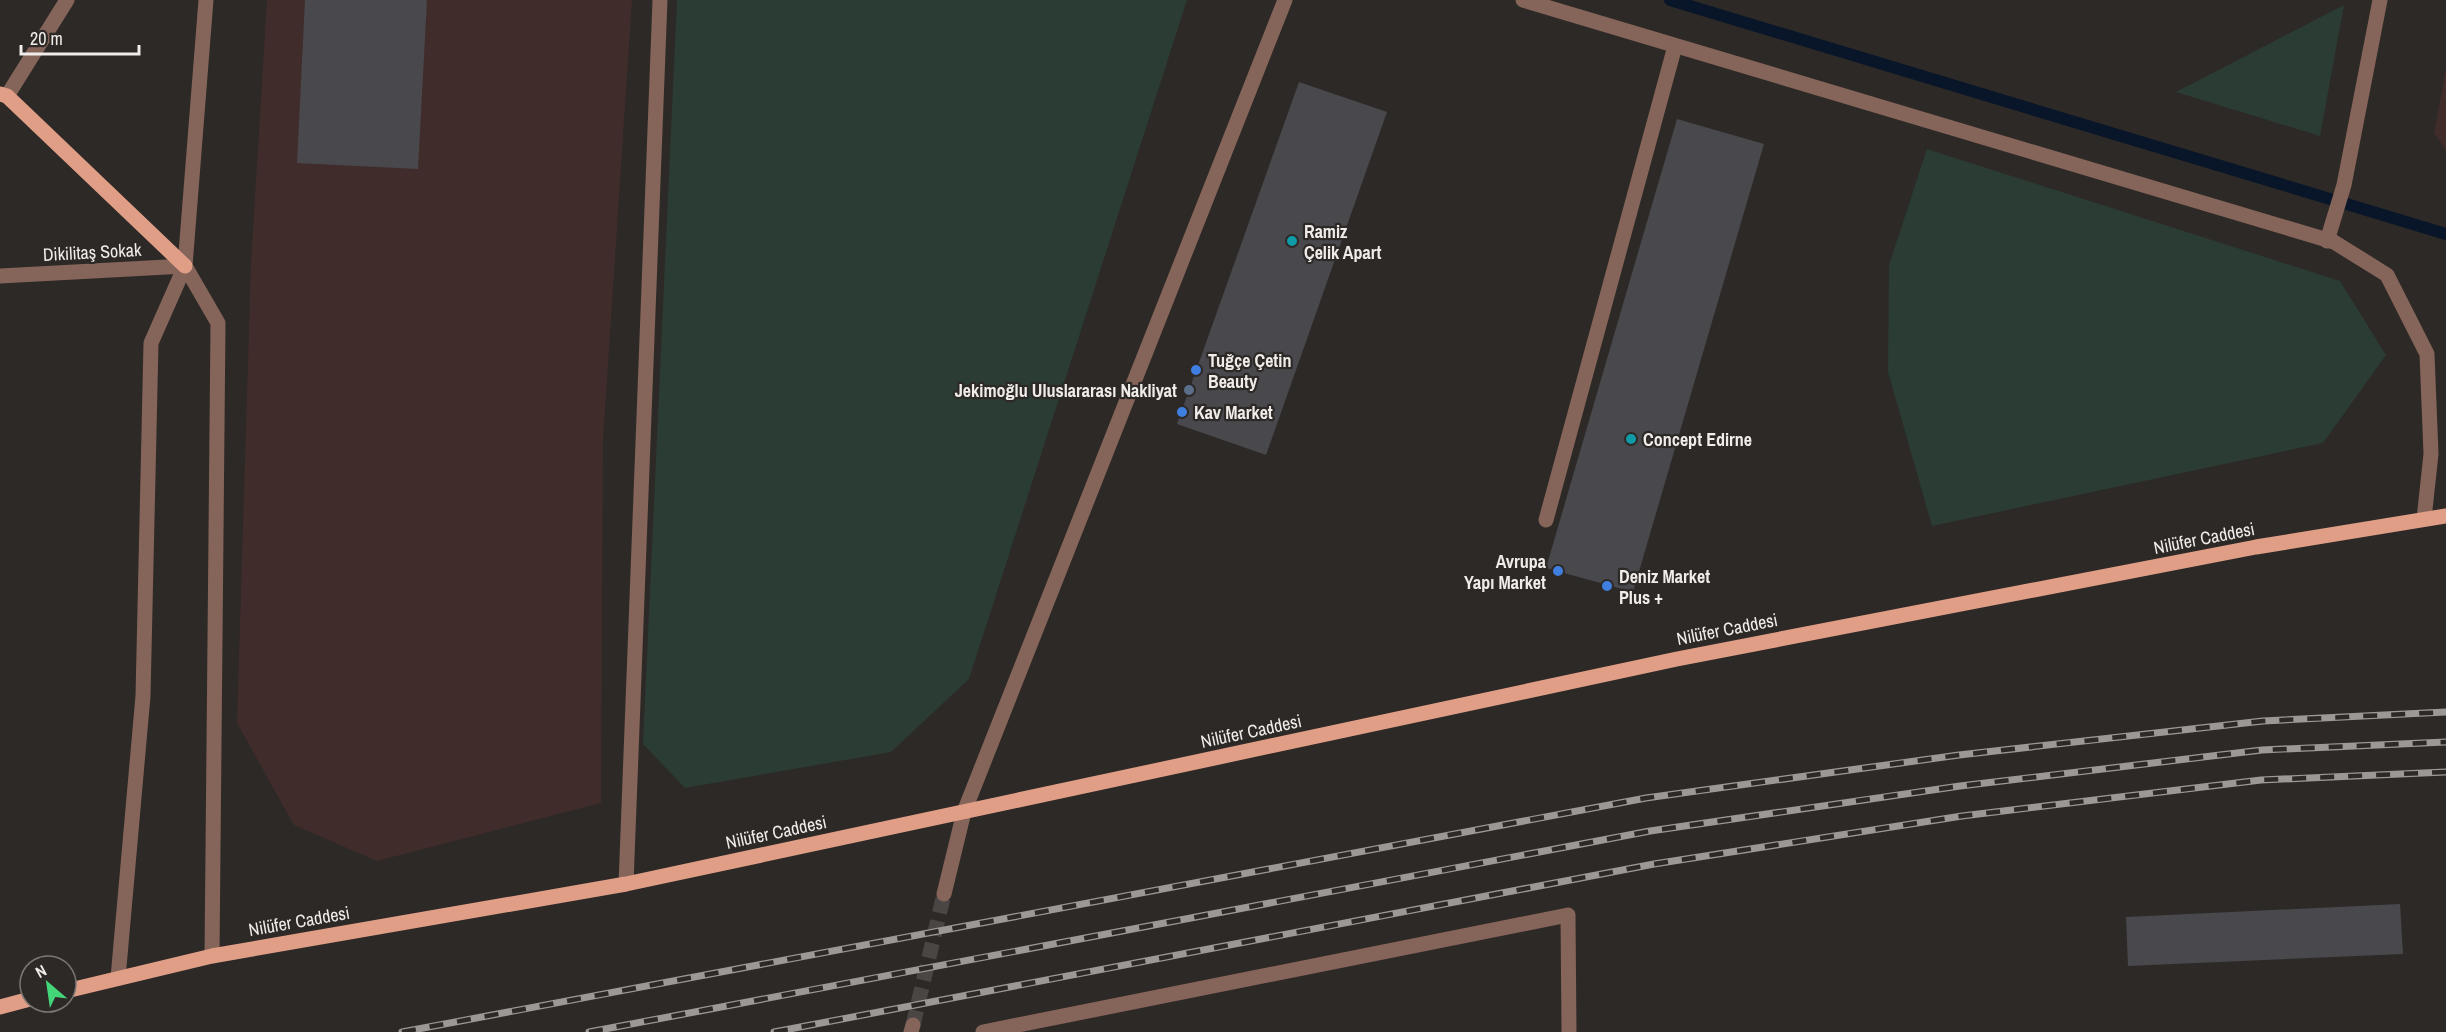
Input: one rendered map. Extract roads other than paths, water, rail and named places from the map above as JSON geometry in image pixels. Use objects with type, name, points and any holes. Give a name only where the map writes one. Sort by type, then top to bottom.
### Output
[{"type":"main road","points":[[3,95],[185,266]]},
{"type":"main road","name":"Nilüfer Caddesi","points":[[78,988],[212,957],[626,884],[1677,659],[2256,548],[2446,516]]},
{"type":"main road","points":[[0,1007],[18,1002]]},
{"type":"street","points":[[3,95],[67,0]]},
{"type":"street","points":[[118,978],[143,696],[151,343],[185,266],[206,0]]},
{"type":"street","points":[[626,884],[660,0]]},
{"type":"street","points":[[944,894],[964,812],[1285,0]]},
{"type":"street","points":[[1522,0],[2327,240],[2387,275],[2427,354],[2431,454],[2424,519]]},
{"type":"street","points":[[2327,240],[2344,185],[2380,0]]},
{"type":"street","points":[[1546,520],[1675,45]]},
{"type":"street","points":[[185,266],[218,322],[212,957]]},
{"type":"street","name":"Dikilitaş Sokak","points":[[0,276],[185,266]]},
{"type":"street","points":[[983,1032],[1568,915],[1569,1032]]},
{"type":"waterway","points":[[1670,0],[2446,234]]},
{"type":"tunnel","points":[[913,1025],[944,894]]},
{"type":"railway","points":[[402,1032],[1646,798],[1959,755],[2263,721],[2446,712]]},
{"type":"railway","points":[[589,1032],[1650,831],[1960,786],[2262,750],[2446,742]]},
{"type":"railway","points":[[774,1032],[1654,864],[1962,816],[2261,780],[2446,772]]},
{"type":"place","name":"Ramiz Çelik Apart","points":[[1292,241]]},
{"type":"place","name":"Tuğçe Çetin Beauty","points":[[1196,370]]},
{"type":"place","name":"Jekimoğlu Uluslararası Nakliyat","points":[[1189,390]]},
{"type":"place","name":"Kav Market","points":[[1182,412]]},
{"type":"place","name":"Concept Edirne","points":[[1631,439]]},
{"type":"place","name":"Avrupa Yapı Market","points":[[1558,571]]},
{"type":"place","name":"Deniz Market Plus +","points":[[1607,586]]}]
